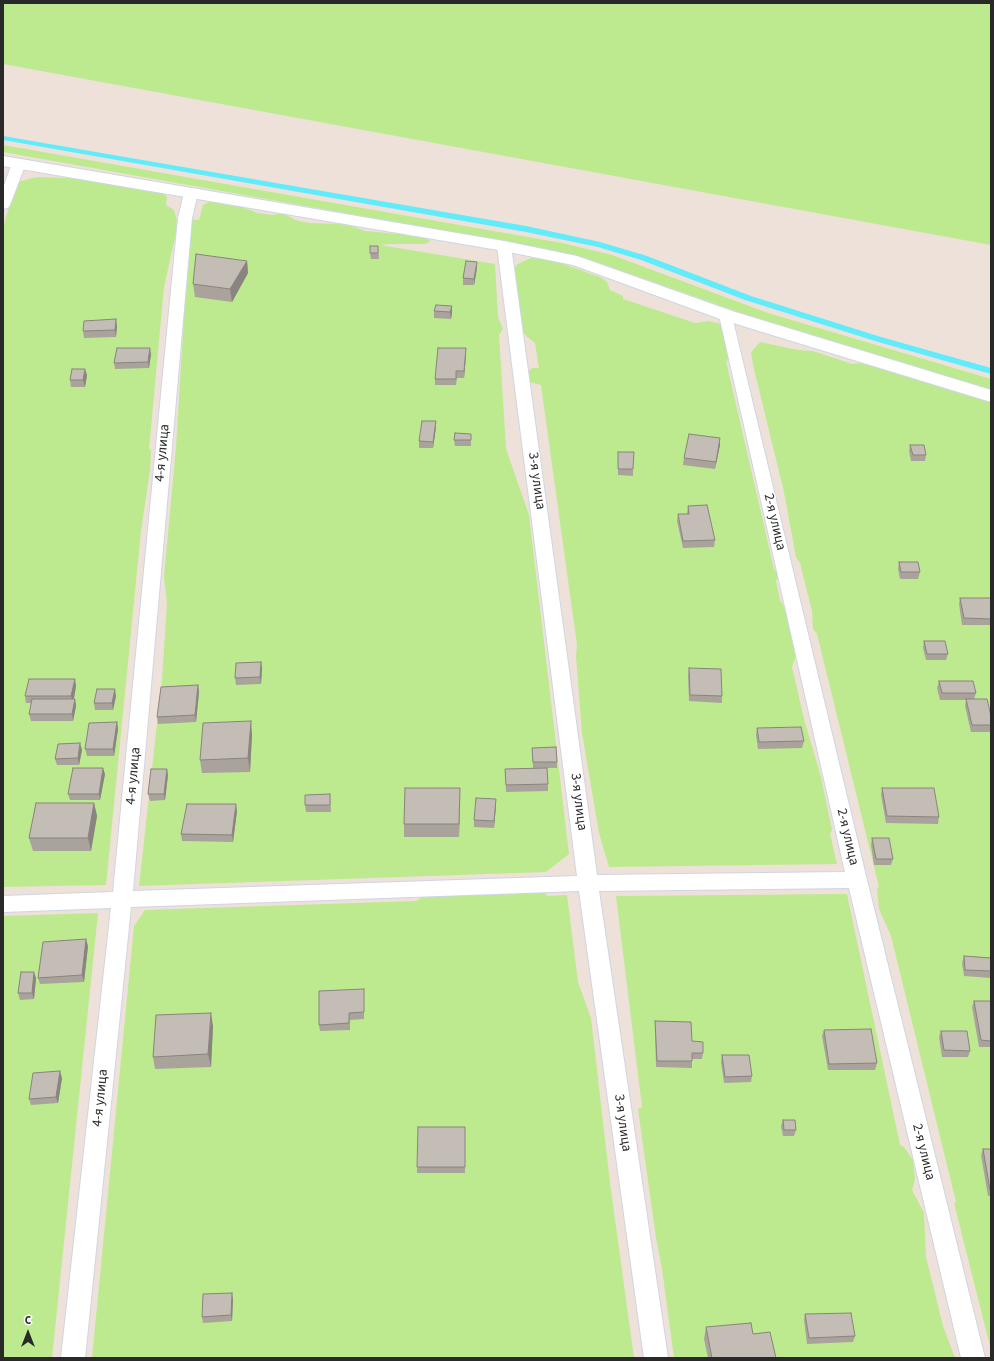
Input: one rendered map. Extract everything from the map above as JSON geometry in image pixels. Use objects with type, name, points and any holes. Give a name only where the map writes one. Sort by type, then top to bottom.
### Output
[{"type":"street","points":[[11,162],[504,246],[577,262],[726,316],[991,396]]},
{"type":"lane","points":[[3,204],[11,162]]},
{"type":"lane","name":"4-я улица","points":[[73,1358],[122,899],[185,218],[191,193]]},
{"type":"lane","name":"3-я улица","points":[[504,246],[588,883],[656,1358]]},
{"type":"lane","name":"2-я улица","points":[[726,316],[857,880],[972,1358]]},
{"type":"lane","points":[[3,904],[588,883],[857,880]]},
{"type":"green space","points":[[3,3],[991,3],[991,245],[3,64]]},
{"type":"green space","points":[[3,145],[562,243],[612,255],[768,313],[991,379],[991,390],[764,321],[588,259],[547,249],[3,152]]},
{"type":"green space","points":[[37,177],[99,179],[157,191],[167,196],[166,205],[174,210],[178,224],[164,287],[149,449],[151,450],[150,470],[141,531],[106,885],[3,887],[3,227],[17,182]]},
{"type":"green space","points":[[211,201],[226,201],[258,213],[272,215],[283,213],[295,220],[309,223],[339,224],[352,226],[365,231],[421,236],[431,241],[426,244],[380,245],[495,264],[498,317],[503,329],[499,335],[506,449],[529,515],[569,854],[546,872],[139,886],[162,679],[167,603],[164,577],[176,447],[190,219],[199,220],[203,205]]},
{"type":"green space","points":[[531,258],[544,259],[564,264],[602,278],[607,282],[610,290],[623,296],[623,299],[695,323],[709,321],[726,325],[732,359],[726,361],[774,569],[779,575],[776,581],[780,600],[787,611],[796,656],[792,667],[804,719],[821,777],[832,830],[830,834],[837,864],[609,867],[599,833],[582,733],[576,656],[577,645],[541,385],[529,382],[527,373],[532,368],[539,368],[535,343],[526,336],[520,327],[509,274],[518,264]]},
{"type":"green space","points":[[760,342],[798,350],[813,351],[852,364],[866,363],[991,400],[991,1350],[954,1203],[956,1202],[891,936],[879,909],[877,888],[879,887],[817,634],[813,629],[812,611],[800,563],[796,557],[784,492],[753,365],[751,352]]},
{"type":"green space","points":[[541,890],[548,896],[567,895],[578,982],[591,1018],[610,1183],[634,1358],[92,1358],[134,926],[145,910],[416,901],[427,894]]},
{"type":"green space","points":[[847,894],[900,1145],[904,1147],[913,1160],[915,1179],[912,1190],[924,1213],[926,1257],[943,1326],[955,1358],[674,1358],[638,1109],[642,1107],[616,896]]},
{"type":"green space","points":[[98,913],[52,1358],[3,1358],[3,916]]},
{"type":"building","points":[[370,246],[378,246],[378,253],[370,253]]},
{"type":"building","points":[[196,254],[247,261],[230,289],[193,284]]},
{"type":"building","points":[[466,261],[477,262],[474,279],[463,278]]},
{"type":"building","points":[[436,305],[452,306],[450,312],[434,311]]},
{"type":"building","points":[[116,319],[115,330],[83,331],[84,321]]},
{"type":"building","points":[[117,348],[150,348],[148,362],[114,363]]},
{"type":"building","points":[[438,348],[466,348],[464,371],[456,371],[456,379],[435,379]]},
{"type":"building","points":[[72,369],[85,369],[83,380],[70,380]]},
{"type":"building","points":[[422,421],[436,421],[433,442],[419,441]]},
{"type":"building","points":[[455,433],[471,434],[471,440],[454,440]]},
{"type":"building","points":[[689,434],[720,438],[716,462],[684,458]]},
{"type":"building","points":[[910,445],[924,445],[926,455],[913,455]]},
{"type":"building","points":[[618,452],[634,452],[633,469],[618,469]]},
{"type":"building","points":[[707,505],[715,540],[683,541],[678,514],[689,514],[688,506]]},
{"type":"building","points":[[899,562],[918,562],[920,572],[901,572]]},
{"type":"building","points":[[960,598],[991,598],[991,619],[964,618]]},
{"type":"building","points":[[924,641],[945,641],[948,654],[927,654]]},
{"type":"building","points":[[261,662],[260,677],[235,678],[236,663]]},
{"type":"building","points":[[689,668],[721,669],[722,696],[690,695]]},
{"type":"building","points":[[29,679],[75,679],[71,696],[25,696]]},
{"type":"building","points":[[939,681],[973,681],[976,693],[942,693]]},
{"type":"building","points":[[198,685],[195,715],[157,717],[161,687]]},
{"type":"building","points":[[97,689],[115,689],[112,703],[94,703]]},
{"type":"building","points":[[32,699],[75,699],[72,714],[29,714]]},
{"type":"building","points":[[966,699],[987,699],[991,716],[991,725],[972,725]]},
{"type":"building","points":[[251,721],[248,758],[200,760],[203,723]]},
{"type":"building","points":[[117,722],[113,749],[85,749],[89,723]]},
{"type":"building","points":[[801,727],[804,741],[759,742],[757,728]]},
{"type":"building","points":[[80,743],[78,758],[55,759],[58,744]]},
{"type":"building","points":[[556,747],[557,762],[533,762],[532,748]]},
{"type":"building","points":[[73,768],[103,768],[99,794],[68,794]]},
{"type":"building","points":[[547,768],[548,784],[506,785],[505,769]]},
{"type":"building","points":[[151,769],[167,769],[164,794],[148,794]]},
{"type":"building","points":[[405,788],[460,788],[459,824],[404,824]]},
{"type":"building","points":[[882,788],[934,788],[939,817],[887,816]]},
{"type":"building","points":[[330,794],[330,805],[305,805],[305,795]]},
{"type":"building","points":[[476,798],[496,799],[494,821],[474,820]]},
{"type":"building","points":[[36,803],[94,803],[88,838],[29,838]]},
{"type":"building","points":[[187,804],[236,804],[232,835],[181,834]]},
{"type":"building","points":[[872,838],[889,838],[893,859],[876,859]]},
{"type":"building","points":[[86,939],[82,975],[38,978],[43,942]]},
{"type":"building","points":[[964,956],[991,958],[991,971],[965,970]]},
{"type":"building","points":[[21,972],[34,972],[32,993],[18,993]]},
{"type":"building","points":[[364,989],[364,1012],[349,1013],[349,1023],[319,1025],[319,991]]},
{"type":"building","points":[[974,1001],[991,1001],[991,1041],[981,1040]]},
{"type":"building","points":[[211,1013],[208,1054],[153,1057],[156,1015]]},
{"type":"building","points":[[655,1021],[691,1022],[692,1041],[703,1042],[703,1053],[692,1053],[692,1061],[657,1061]]},
{"type":"building","points":[[871,1029],[877,1063],[829,1064],[824,1030]]},
{"type":"building","points":[[941,1031],[967,1031],[970,1051],[944,1050]]},
{"type":"building","points":[[722,1055],[749,1055],[752,1076],[725,1077]]},
{"type":"building","points":[[60,1071],[56,1097],[29,1099],[33,1073]]},
{"type":"building","points":[[783,1120],[795,1120],[796,1130],[784,1130]]},
{"type":"building","points":[[418,1127],[465,1127],[465,1167],[417,1167]]},
{"type":"building","points":[[983,1149],[991,1149],[991,1190],[990,1190]]},
{"type":"building","points":[[232,1293],[231,1315],[202,1317],[203,1294]]},
{"type":"building","points":[[851,1313],[855,1336],[809,1338],[805,1314]]},
{"type":"building","points":[[751,1323],[753,1334],[770,1332],[776,1358],[712,1358],[706,1327]]},
{"type":"waterway","points":[[3,138],[526,229],[600,245],[644,258],[748,298],[878,339],[991,371]]}]
